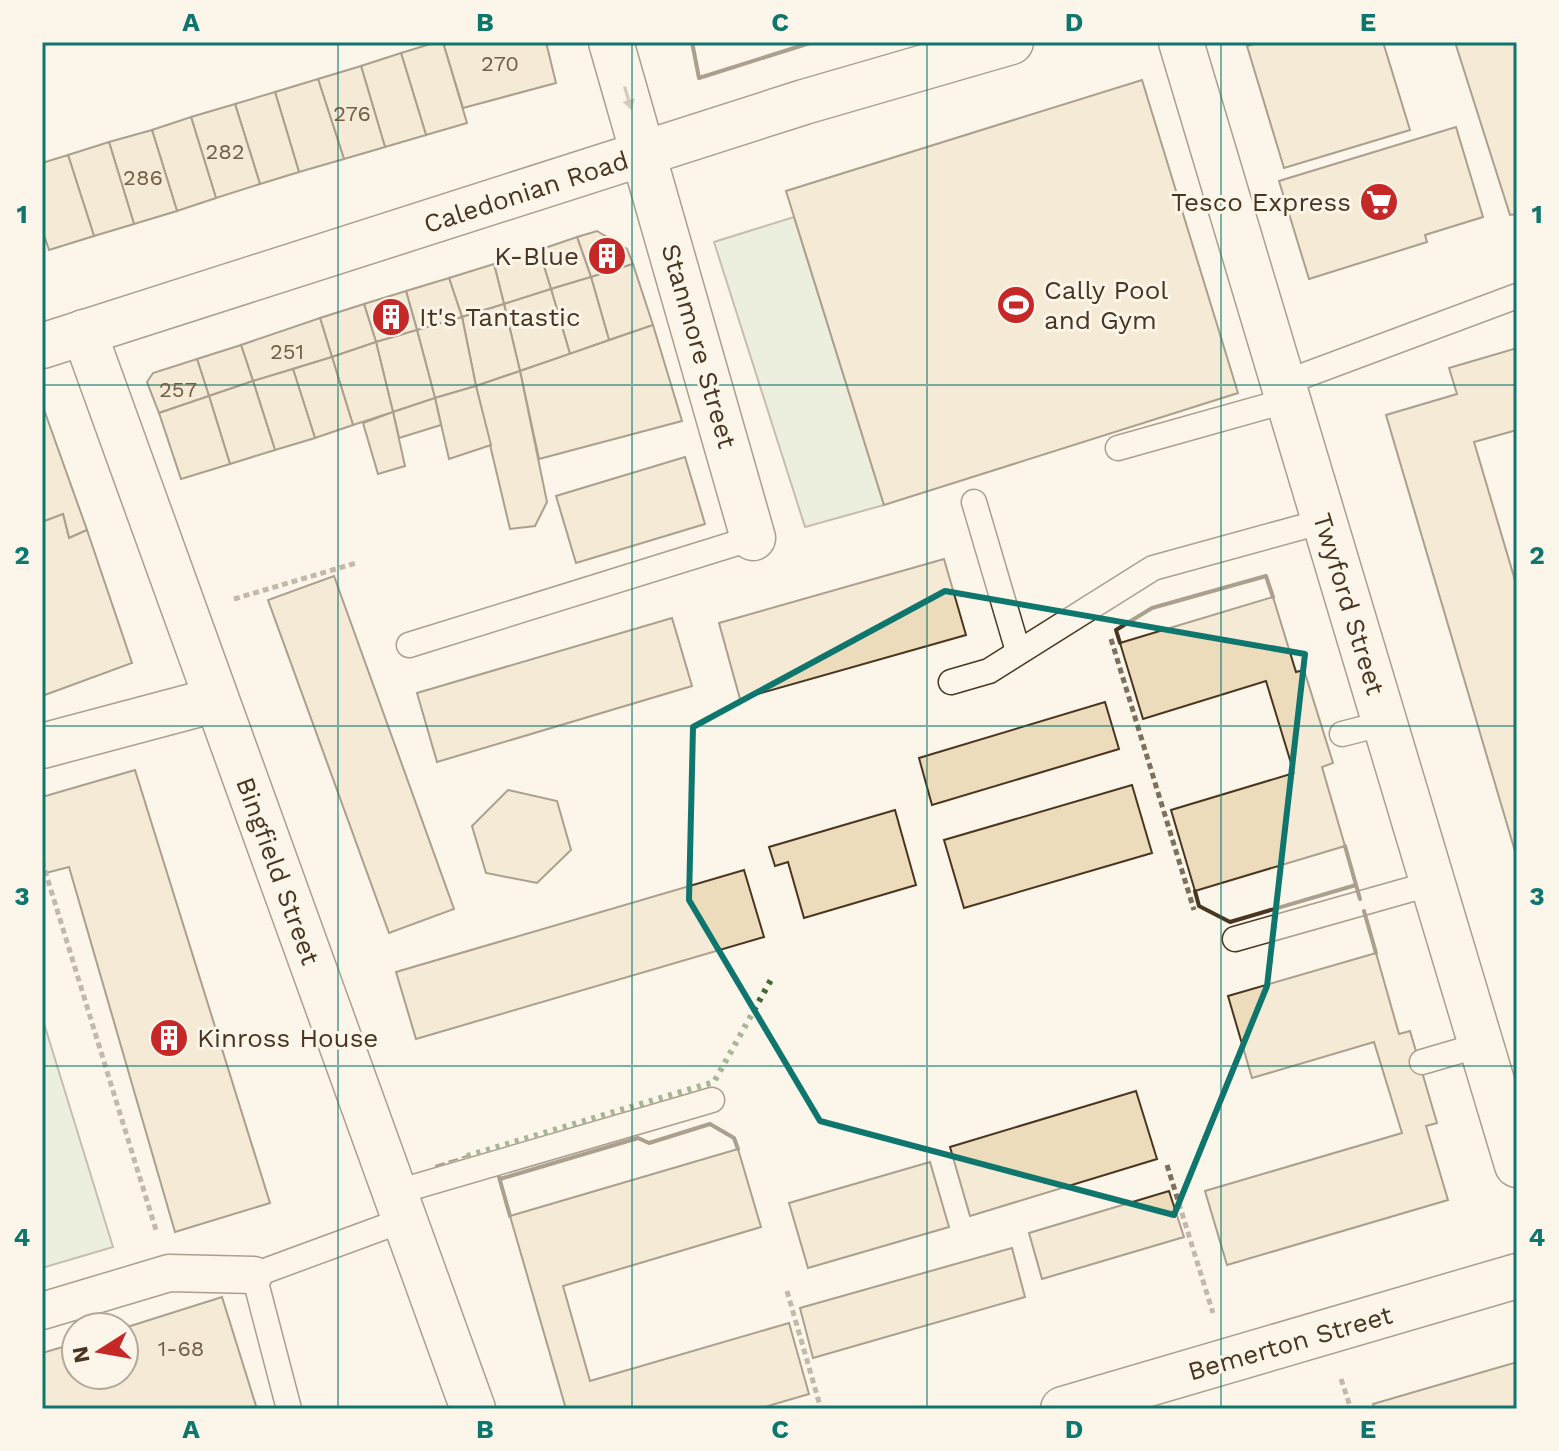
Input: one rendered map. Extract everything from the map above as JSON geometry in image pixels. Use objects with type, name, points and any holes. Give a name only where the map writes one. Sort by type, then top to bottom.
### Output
[{"type":"street","name":"Stanmore Street","points":[[611,42],[753,538]]},
{"type":"street","name":"Caledonian Road","points":[[42,346],[804,102],[1011,42]]},
{"type":"street","name":"Twyford Street","points":[[1181,42],[1517,1165]]},
{"type":"street","name":"Bingfield Street","points":[[84,332],[183,614],[473,1409]]},
{"type":"street","points":[[42,746],[215,700]]},
{"type":"street","points":[[42,1311],[169,1273],[254,1275]]},
{"type":"street","name":"Bemerton Street","points":[[1063,1409],[1517,1276]]},
{"type":"lane","points":[[1118,448],[1286,391],[1517,296]]},
{"type":"lane","points":[[974,502],[1018,651]]},
{"type":"lane","points":[[951,682],[989,671],[1099,599],[1153,568],[1324,521]]},
{"type":"lane","points":[[409,645],[753,538]]},
{"type":"lane","points":[[1342,734],[1385,723]]},
{"type":"lane","points":[[1235,939],[1433,883]]},
{"type":"lane","points":[[1422,1062],[1480,1045]]},
{"type":"lane","points":[[289,1409],[254,1275],[401,1206],[712,1100]]},
{"type":"path","points":[[183,614],[356,563]]},
{"type":"path","points":[[1099,599],[1194,910]]},
{"type":"path","points":[[42,861],[169,1273]]},
{"type":"path","points":[[1167,1165],[1228,1361]]},
{"type":"path","points":[[787,1291],[821,1409]]},
{"type":"highlighted area","points":[[945,591],[1305,654],[1267,986],[1174,1215],[820,1121],[689,900],[693,727]]},
{"type":"green space","points":[[794,217],[884,505],[805,527],[714,242]]},
{"type":"green space","points":[[42,1017],[113,1247],[42,1268]]},
{"type":"building","points":[[443,42],[467,123],[426,135],[401,53]]},
{"type":"building","points":[[443,42],[546,42],[556,83],[463,108]]},
{"type":"building","points":[[1261,42],[1383,42],[1410,130],[1284,168],[1247,46]]},
{"type":"building","points":[[1455,42],[1517,42],[1517,214],[1510,215]]},
{"type":"building","points":[[401,53],[426,135],[385,147],[361,66]]},
{"type":"building","points":[[361,66],[385,147],[344,159],[318,79]]},
{"type":"building","points":[[318,79],[344,159],[299,172],[275,92]]},
{"type":"building","name":"Cally Pool and Gym","points":[[1142,80],[1238,393],[884,505],[786,191]]},
{"type":"building","points":[[275,92],[299,172],[260,184],[235,104]]},
{"type":"building","points":[[235,104],[260,184],[216,198],[191,117]]},
{"type":"building","points":[[191,117],[216,198],[177,211],[152,130]]},
{"type":"building","points":[[1456,127],[1483,217],[1425,235],[1427,242],[1309,279],[1279,181]]},
{"type":"building","points":[[152,130],[177,211],[134,224],[109,142]]},
{"type":"building","points":[[109,142],[134,224],[94,236],[68,155]]},
{"type":"building","points":[[68,155],[94,236],[49,250],[42,229],[42,163]]},
{"type":"building","name":"K-Blue","points":[[597,231],[627,249],[633,264],[591,277],[577,237]]},
{"type":"building","points":[[577,237],[591,277],[551,289],[539,250]]},
{"type":"building","points":[[539,250],[551,289],[504,304],[494,264]]},
{"type":"building","points":[[494,264],[504,304],[462,317],[449,278]]},
{"type":"building","points":[[633,264],[653,325],[609,340],[591,277]]},
{"type":"building","points":[[591,277],[609,340],[570,354],[551,289]]},
{"type":"building","points":[[449,278],[462,317],[417,330],[406,291]]},
{"type":"building","points":[[551,289],[570,354],[520,371],[504,304]]},
{"type":"building","name":"It's Tantastic","points":[[406,291],[417,330],[376,342],[364,304]]},
{"type":"building","points":[[364,304],[376,342],[332,357],[320,318]]},
{"type":"building","points":[[504,304],[520,371],[476,386],[462,317]]},
{"type":"building","points":[[462,317],[476,386],[435,398],[417,330]]},
{"type":"building","points":[[320,318],[332,357],[253,381],[241,345]]},
{"type":"building","points":[[653,325],[682,421],[539,459],[520,371]]},
{"type":"building","points":[[417,330],[435,398],[393,412],[376,342]]},
{"type":"building","points":[[376,342],[393,412],[353,425],[332,357]]},
{"type":"building","points":[[241,345],[253,381],[209,396],[197,359]]},
{"type":"building","points":[[1517,348],[1517,430],[1474,442],[1517,587],[1517,858],[1386,415],[1457,394],[1449,368]]},
{"type":"building","points":[[332,357],[353,425],[315,438],[293,369]]},
{"type":"building","points":[[197,359],[209,396],[159,413],[147,382],[153,373]]},
{"type":"building","points":[[293,369],[315,438],[275,450],[253,381]]},
{"type":"building","points":[[520,371],[547,502],[535,526],[510,529],[476,386]]},
{"type":"building","points":[[253,381],[275,450],[230,464],[209,396]]},
{"type":"building","points":[[476,386],[491,445],[449,459],[435,398]]},
{"type":"building","points":[[209,396],[230,464],[181,479],[159,413]]},
{"type":"building","points":[[435,398],[441,425],[399,438],[393,412]]},
{"type":"building","points":[[42,404],[87,530],[69,538],[63,514],[42,522]]},
{"type":"building","points":[[393,412],[405,466],[378,474],[363,423]]},
{"type":"building","points":[[685,457],[705,524],[576,563],[556,496]]},
{"type":"building","points":[[63,514],[69,538],[87,530],[132,663],[42,696],[42,522]]},
{"type":"building","points":[[944,559],[966,635],[740,699],[719,623]]},
{"type":"building","points":[[334,576],[454,909],[389,933],[268,600]]},
{"type":"building","points":[[1273,597],[1296,672],[1304,670],[1333,763],[1322,767],[1345,846],[1195,891],[1171,810],[1294,773],[1266,681],[1143,719],[1120,643]]},
{"type":"building","points":[[672,618],[692,686],[437,762],[417,693]]},
{"type":"building","points":[[1105,702],[1119,749],[932,805],[919,758]]},
{"type":"building","name":"Kinross House","points":[[135,770],[270,1203],[175,1232],[69,867],[42,874],[42,797]]},
{"type":"building","points":[[1132,785],[1152,853],[964,908],[944,840]]},
{"type":"building","points":[[508,790],[557,801],[571,850],[537,883],[486,873],[472,826]]},
{"type":"building","points":[[895,810],[916,885],[804,918],[788,862],[775,866],[769,847]]},
{"type":"building","points":[[744,870],[764,937],[416,1039],[396,972]]},
{"type":"building","points":[[1376,953],[1399,1034],[1410,1031],[1437,1123],[1426,1126],[1448,1200],[1227,1265],[1205,1191],[1402,1133],[1374,1042],[1252,1078],[1228,996]]},
{"type":"building","points":[[1136,1091],[1157,1159],[970,1216],[950,1147]]},
{"type":"building","points":[[738,1149],[761,1227],[563,1286],[590,1381],[789,1323],[809,1394],[758,1409],[566,1409],[510,1216]]},
{"type":"building","points":[[930,1162],[949,1227],[808,1268],[789,1203]]},
{"type":"building","points":[[1169,1191],[1184,1237],[1042,1279],[1029,1233]]},
{"type":"building","points":[[1012,1248],[1025,1297],[813,1358],[800,1308]]},
{"type":"building","points":[[222,1297],[257,1409],[42,1409],[42,1353],[60,1348],[60,1391],[140,1391],[140,1323]]},
{"type":"building","points":[[1517,1362],[1517,1409],[1374,1409],[1373,1404]]},
{"type":"hedge","points":[[467,1156],[714,1082],[772,978]]},
{"type":"fence","points":[[435,1166],[467,1156]]},
{"type":"wall","points":[[692,42],[699,78],[813,42]]},
{"type":"wall","points":[[1120,643],[1116,630],[1152,608],[1266,576],[1273,597]]},
{"type":"wall","points":[[1345,846],[1360,899]]},
{"type":"wall","points":[[1195,891],[1199,906],[1230,922],[1356,885]]},
{"type":"wall","points":[[1364,911],[1376,953]]},
{"type":"wall","points":[[500,1179],[638,1138],[649,1143],[710,1124],[734,1138],[738,1149]]},
{"type":"wall","points":[[499,1177],[510,1216]]},
{"type":"place","name":"Tesco Express","points":[[1379,202]]},
{"type":"place","name":"K-Blue","points":[[607,256]]},
{"type":"place","name":"Cally Pool and Gym","points":[[1016,305]]},
{"type":"place","name":"It's Tantastic","points":[[391,317]]},
{"type":"place","name":"Kinross House","points":[[169,1038]]}]
